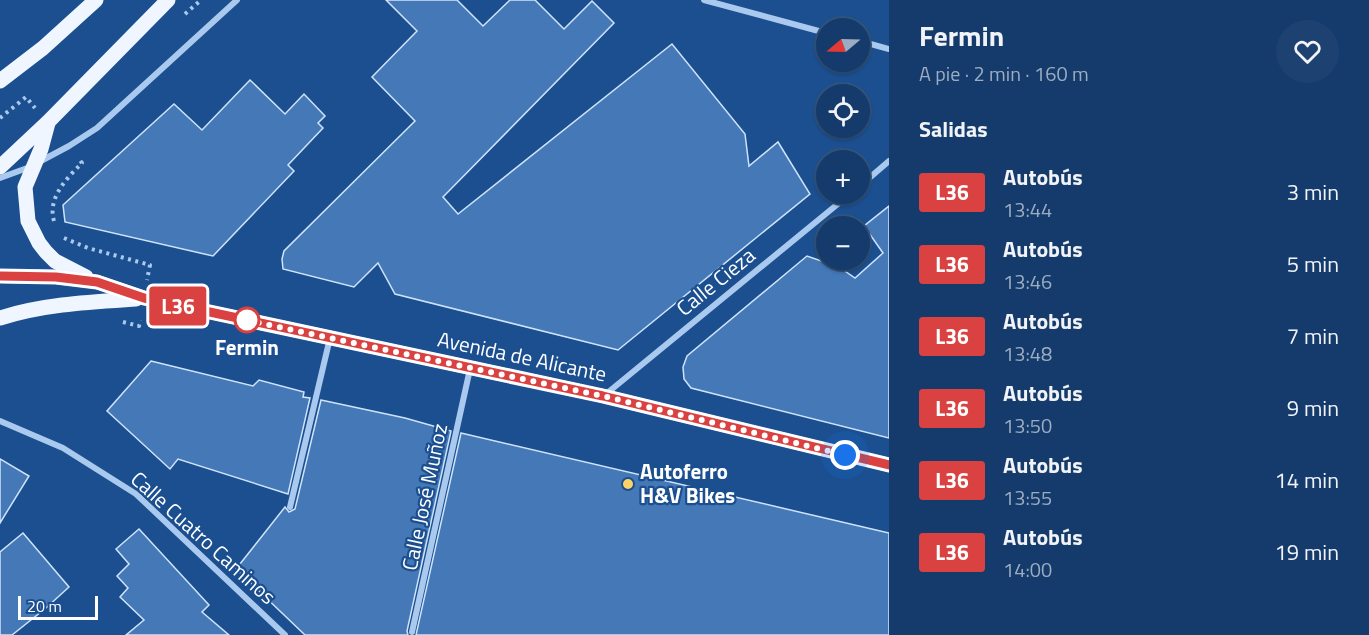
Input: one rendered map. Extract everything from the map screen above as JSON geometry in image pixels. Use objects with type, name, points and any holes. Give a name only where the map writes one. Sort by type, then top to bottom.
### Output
[{"type":"main road","points":[[0,81],[43,48],[96,0]]},
{"type":"main road","points":[[0,166],[48,123],[168,0]]},
{"type":"main road","points":[[48,123],[41,149],[25,188],[24,197],[28,221],[39,243],[56,261],[97,282]]},
{"type":"main road","name":"Avenida de Alicante","points":[[0,276],[56,277],[97,282],[144,298],[603,396],[889,465]]},
{"type":"main road","name":"Avenida de Alicante","points":[[0,318],[22,311],[66,304],[144,298]]},
{"type":"street","points":[[0,178],[33,166],[97,128],[237,0]]},
{"type":"street","points":[[704,0],[816,30]]},
{"type":"street","points":[[870,44],[889,49]]},
{"type":"street","points":[[870,177],[889,161]]},
{"type":"street","name":"Calle Cieza","points":[[603,396],[838,204]]},
{"type":"street","points":[[290,507],[330,338]]},
{"type":"street","name":"Calle José Muñoz","points":[[412,632],[470,368]]},
{"type":"street","name":"Calle Cuatro Caminos","points":[[0,421],[63,448],[136,494],[285,635]]},
{"type":"path","points":[[0,118],[26,97]]},
{"type":"path","points":[[55,224],[52,216],[57,192],[82,163],[69,146]]},
{"type":"path","points":[[61,236],[88,248],[150,265],[144,298]]},
{"type":"building","points":[[386,0],[457,0],[483,26],[510,0],[535,0],[564,29],[592,1],[614,23],[443,197],[458,214],[672,44],[745,134],[749,166],[778,142],[810,194],[618,350],[395,294],[378,263],[354,287],[283,269],[284,251],[415,121],[372,77],[417,31]]},
{"type":"building","points":[[250,80],[285,114],[304,94],[325,116],[318,123],[323,128],[288,165],[294,171],[213,256],[65,222],[63,205],[174,104],[202,130]]},
{"type":"building","points":[[889,206],[889,438],[691,388],[684,379],[683,367],[687,356],[807,256],[816,259],[816,270],[843,270],[855,278],[864,270],[870,270],[870,265],[883,253],[870,235],[870,221]]},
{"type":"building","points":[[151,361],[253,386],[259,380],[304,392],[303,397],[310,398],[288,494],[178,459],[170,469],[107,411]]},
{"type":"building","points":[[321,400],[405,418],[451,431],[407,631],[408,635],[305,635],[236,569],[285,507],[289,512],[295,509]]},
{"type":"building","points":[[461,433],[889,533],[889,635],[416,635]]},
{"type":"building","points":[[0,459],[29,476],[0,523]]},
{"type":"building","points":[[139,529],[209,605],[202,612],[229,635],[126,635],[144,620],[120,597],[128,588],[117,576],[129,564],[116,549]]},
{"type":"building","points":[[23,533],[69,587],[12,635],[0,635],[0,552]]},
{"type":"bus line","name":"L36","points":[[0,276],[56,277],[97,282],[144,298],[603,396],[889,465]]},
{"type":"place","name":"Fermin","points":[[247,320]]},
{"type":"place","name":"Autoferro H&V Bikes","points":[[628,484]]},
{"type":"route","points":[[247,320],[237,318],[603,396],[845,455]]}]
